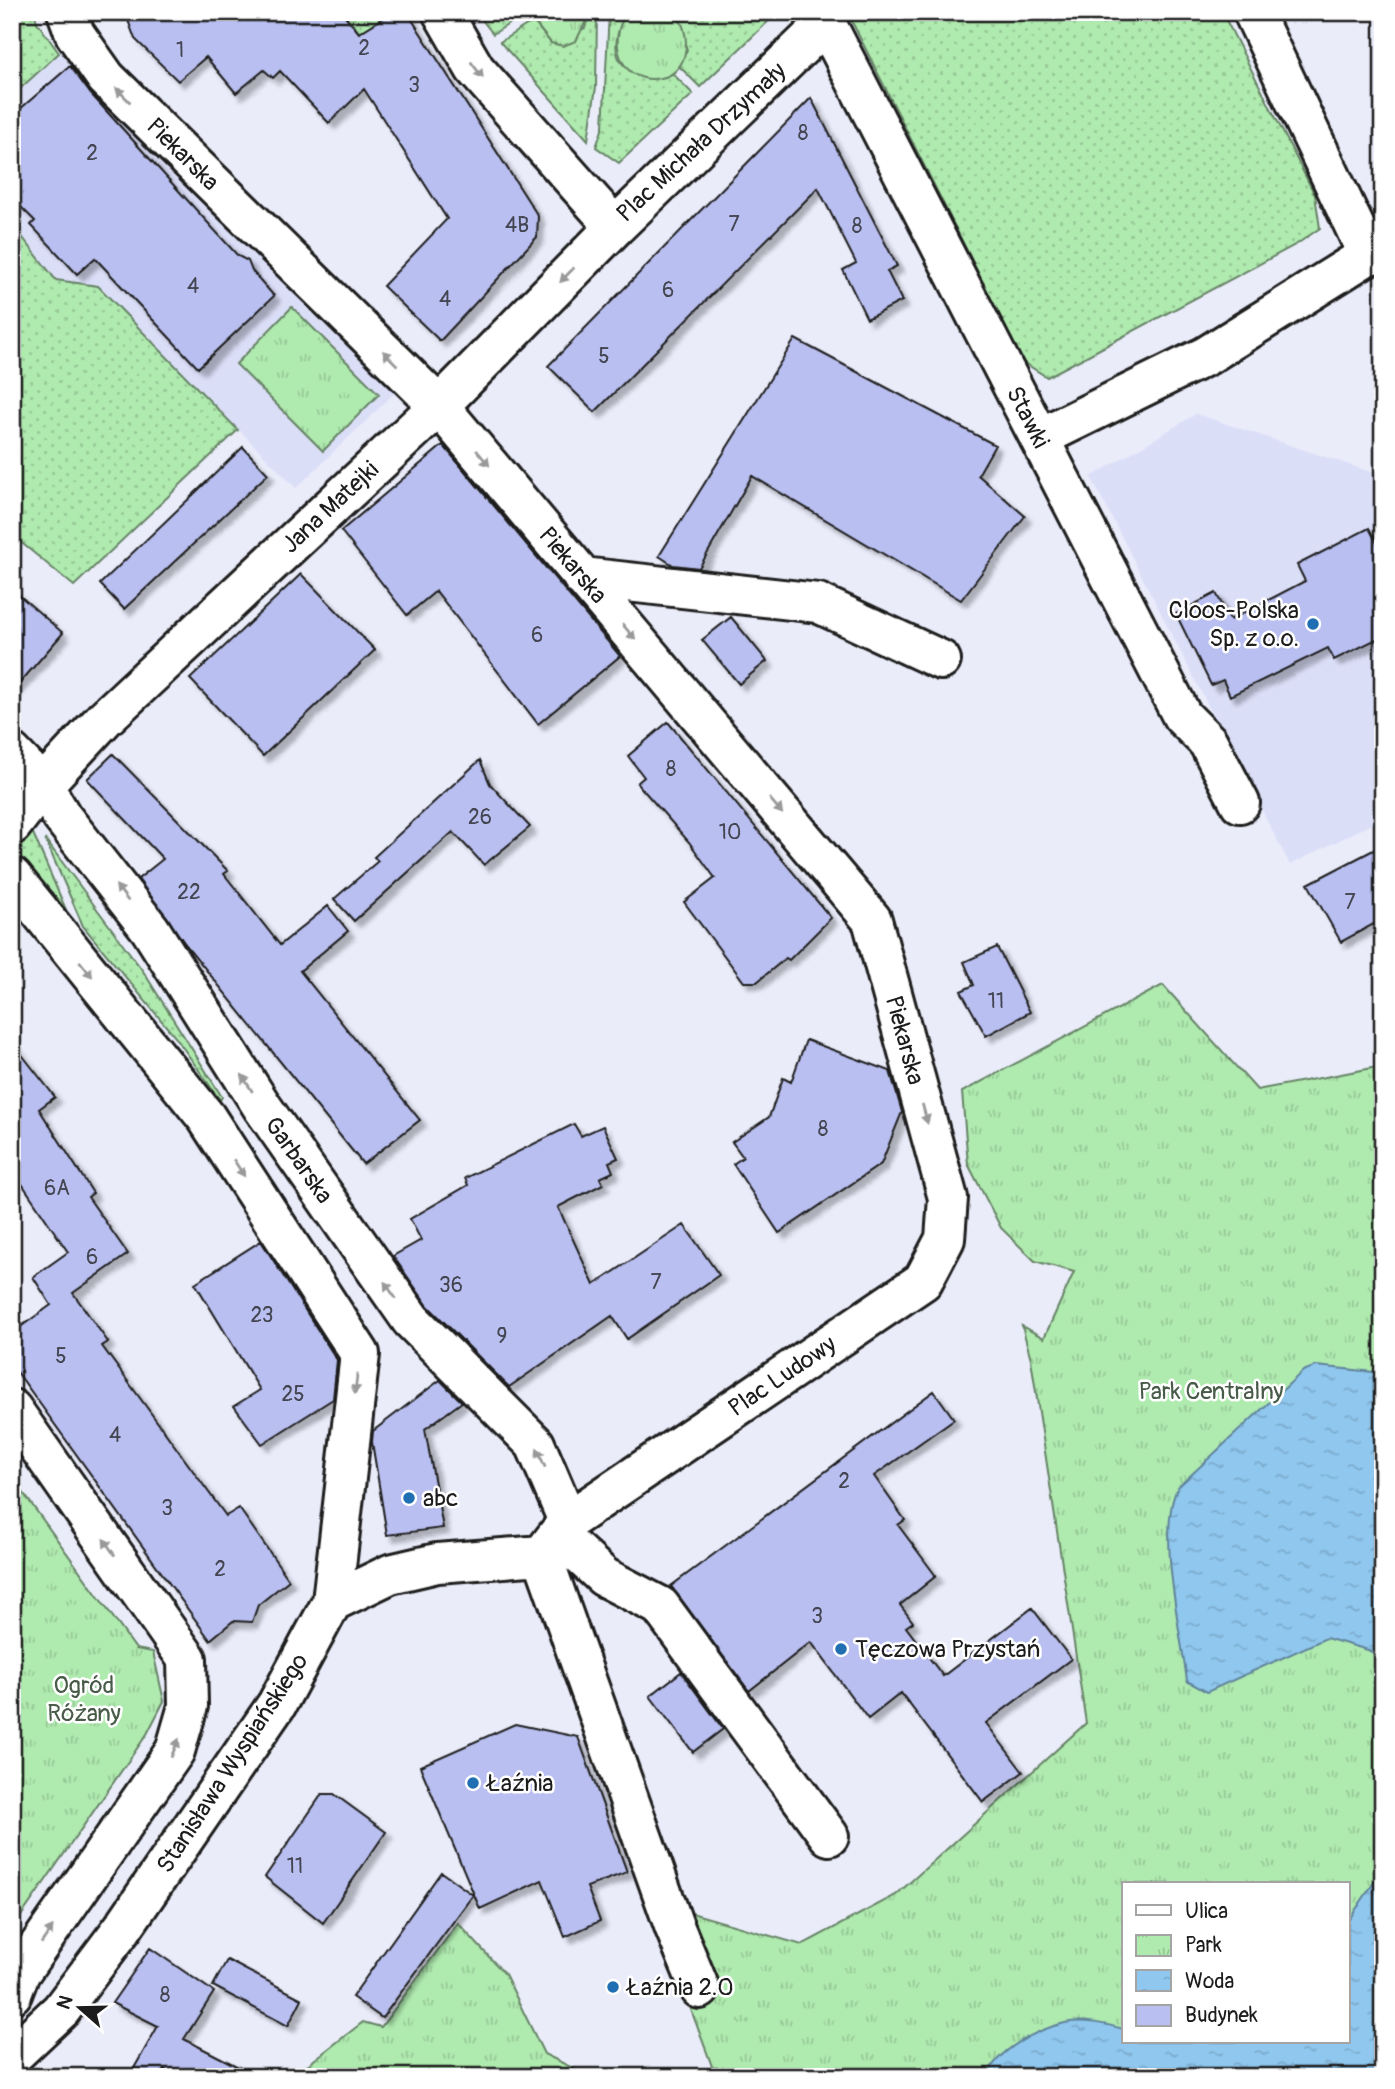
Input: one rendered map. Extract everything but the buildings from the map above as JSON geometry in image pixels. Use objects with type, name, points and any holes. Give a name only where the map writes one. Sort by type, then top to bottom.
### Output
[{"type":"street","name":"Piekarska","points":[[68,12],[75,34],[106,78],[439,406],[872,920],[948,1198]]},
{"type":"street","name":"Plac Michała Drzymały","points":[[442,12],[475,69],[615,227],[823,18]]},
{"type":"street","points":[[1039,439],[1206,356],[1376,253],[1253,12]]},
{"type":"street","name":"Stawki","points":[[823,18],[1182,716],[1208,742],[1240,803]]},
{"type":"street","name":"Jana Matejki","points":[[43,785],[105,718],[439,406],[615,227]]},
{"type":"street","points":[[582,577],[818,603],[941,660]]},
{"type":"street","name":"Garbarska","points":[[12,753],[43,785],[62,817],[150,929],[263,1108],[411,1320],[535,1444],[556,1537],[665,1902],[700,1989]]},
{"type":"street","points":[[12,825],[43,785]]},
{"type":"street","points":[[12,877],[206,1117],[360,1354],[332,1602]]},
{"type":"street","name":"Plac Ludowy","points":[[556,1537],[923,1281],[945,1239],[948,1198]]},
{"type":"street","points":[[12,1409],[187,1659],[188,1706],[175,1751],[20,1973],[12,1994]]},
{"type":"street","points":[[332,1602],[390,1574],[556,1537],[604,1577],[660,1606],[829,1836]]},
{"type":"street","name":"Stanisława Wyspiańskiego","points":[[12,2056],[61,2010],[122,1929],[276,1704],[332,1602]]},
{"type":"shaded area","points":[[72,44],[402,386],[296,488],[107,295],[12,336],[12,96]]},
{"type":"shaded area","points":[[1196,414],[1383,476],[1383,818],[1290,865],[1091,477]]},
{"type":"green space","points":[[12,12],[34,12],[37,22],[59,53],[12,96]]},
{"type":"green space","points":[[342,12],[393,12],[359,33]]},
{"type":"green space","points":[[476,12],[526,12],[526,13],[493,34]]},
{"type":"green space","points":[[526,12],[590,13],[576,41],[563,46],[551,43]]},
{"type":"green space","points":[[590,12],[597,12],[596,87],[588,140],[500,42],[533,21],[551,43],[585,28]]},
{"type":"green space","points":[[609,12],[627,12],[620,27],[617,51],[627,68],[650,76],[672,73],[693,94],[619,163],[596,147],[603,127]]},
{"type":"green space","points":[[627,12],[674,12],[680,20],[686,50],[683,60],[671,75],[647,79],[628,69],[618,49],[621,24]]},
{"type":"green space","points":[[674,12],[778,12],[700,87],[678,65],[687,50]]},
{"type":"green space","points":[[847,12],[1222,12],[1315,195],[1320,228],[1297,244],[1047,377],[1023,362]]},
{"type":"green space","points":[[12,224],[56,280],[98,286],[238,430],[74,586],[12,535]]},
{"type":"green space","points":[[292,307],[379,394],[323,451],[236,364]]},
{"type":"green space","points":[[29,824],[76,933],[18,865],[16,843]]},
{"type":"green space","points":[[45,839],[143,971],[222,1097],[220,1100],[176,1038],[83,926]]},
{"type":"green space","name":"Park Centralny","points":[[1163,985],[1257,1090],[1383,1066],[1383,2077],[716,2077],[657,1918],[678,1909],[802,1945],[896,1895],[1086,1723],[1031,1359],[1022,1326],[1044,1338],[1074,1272],[1035,1261],[1001,1228],[968,1164],[962,1092]]},
{"type":"green space","name":"Ogród Różany","points":[[12,1477],[136,1649],[153,1652],[164,1701],[147,1734],[12,1929]]},
{"type":"green space","points":[[458,1923],[505,1974],[544,2054],[591,2077],[292,2077],[363,2022],[381,2027]]},
{"type":"water","points":[[1316,1366],[1383,1373],[1383,1658],[1368,1650],[1326,1638],[1207,1692],[1187,1681],[1172,1581],[1169,1527],[1178,1487],[1303,1371]]},
{"type":"water","points":[[1383,1869],[1383,2077],[987,2077],[999,2058],[1019,2042],[1043,2030],[1072,2022],[1122,2029],[1122,2044],[1350,2044],[1350,1918]]},
{"type":"place","name":"Cloos-Polska Sp. z o.o.","points":[[1313,624]]},
{"type":"place","name":"abc","points":[[409,1498]]},
{"type":"place","name":"Tęczowa Przystań","points":[[841,1649]]},
{"type":"place","name":"Łaźnia","points":[[473,1783]]},
{"type":"place","name":"Łaźnia 2.0","points":[[613,1987]]}]
